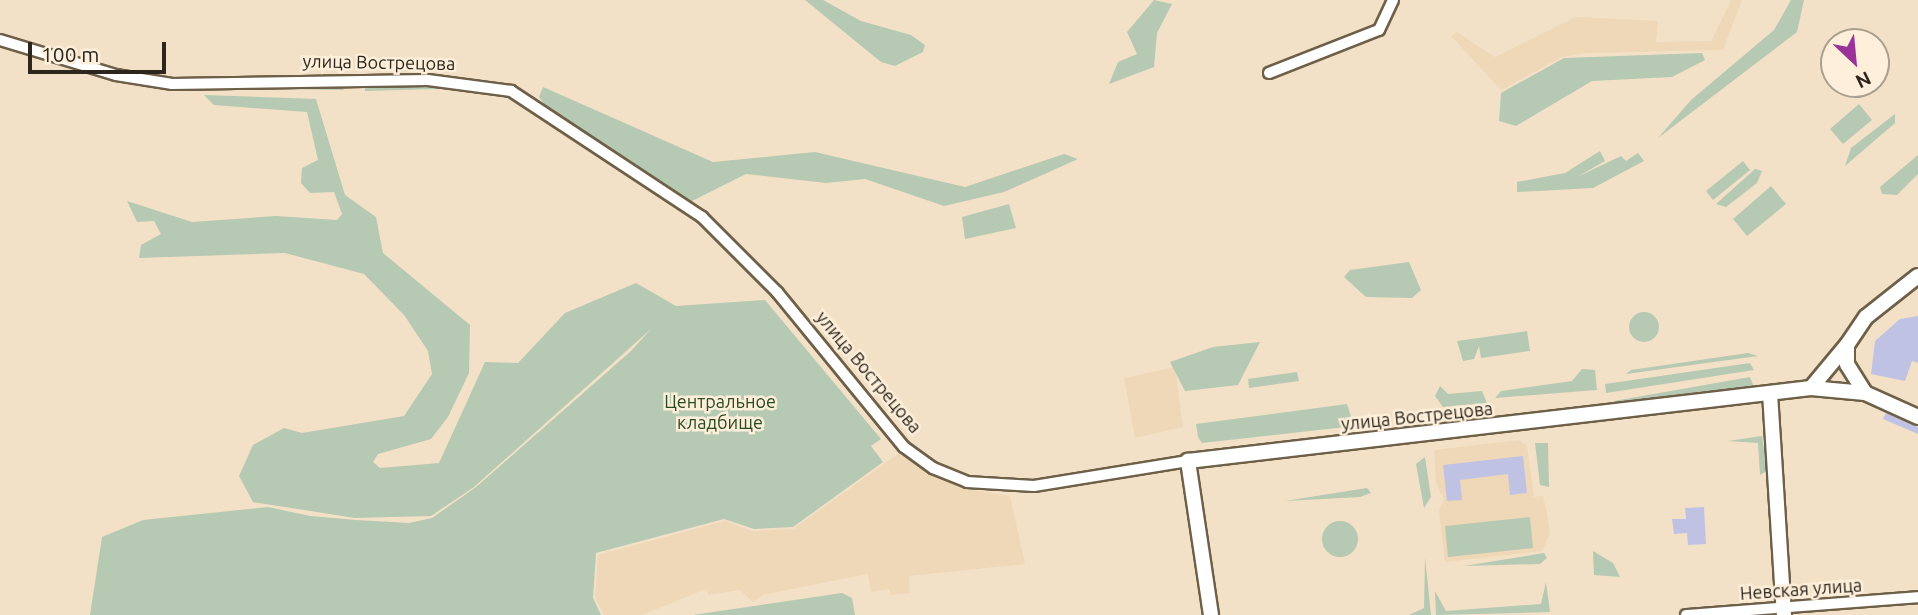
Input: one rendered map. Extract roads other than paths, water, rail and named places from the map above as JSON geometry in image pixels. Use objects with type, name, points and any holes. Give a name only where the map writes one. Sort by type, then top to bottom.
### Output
[{"type":"street","points":[[1269,73],[1379,30],[1393,0]]},
{"type":"street","name":"улица Вострецова","points":[[0,40],[116,75],[172,84],[428,80],[511,91],[702,217],[777,292],[904,447],[933,468],[984,485],[1034,486],[1188,461],[1811,388],[1864,393],[1918,417]]},
{"type":"street","points":[[1811,388],[1847,345],[1866,317],[1918,276]]},
{"type":"street","points":[[1847,345],[1847,364],[1864,393]]},
{"type":"street","points":[[1770,393],[1784,611]]},
{"type":"street","points":[[1188,461],[1211,615]]},
{"type":"street","name":"Невская улица","points":[[1686,615],[1784,611],[1918,597]]},
{"type":"park label","name":"Центральное кладбище","points":[[720,412]]}]
